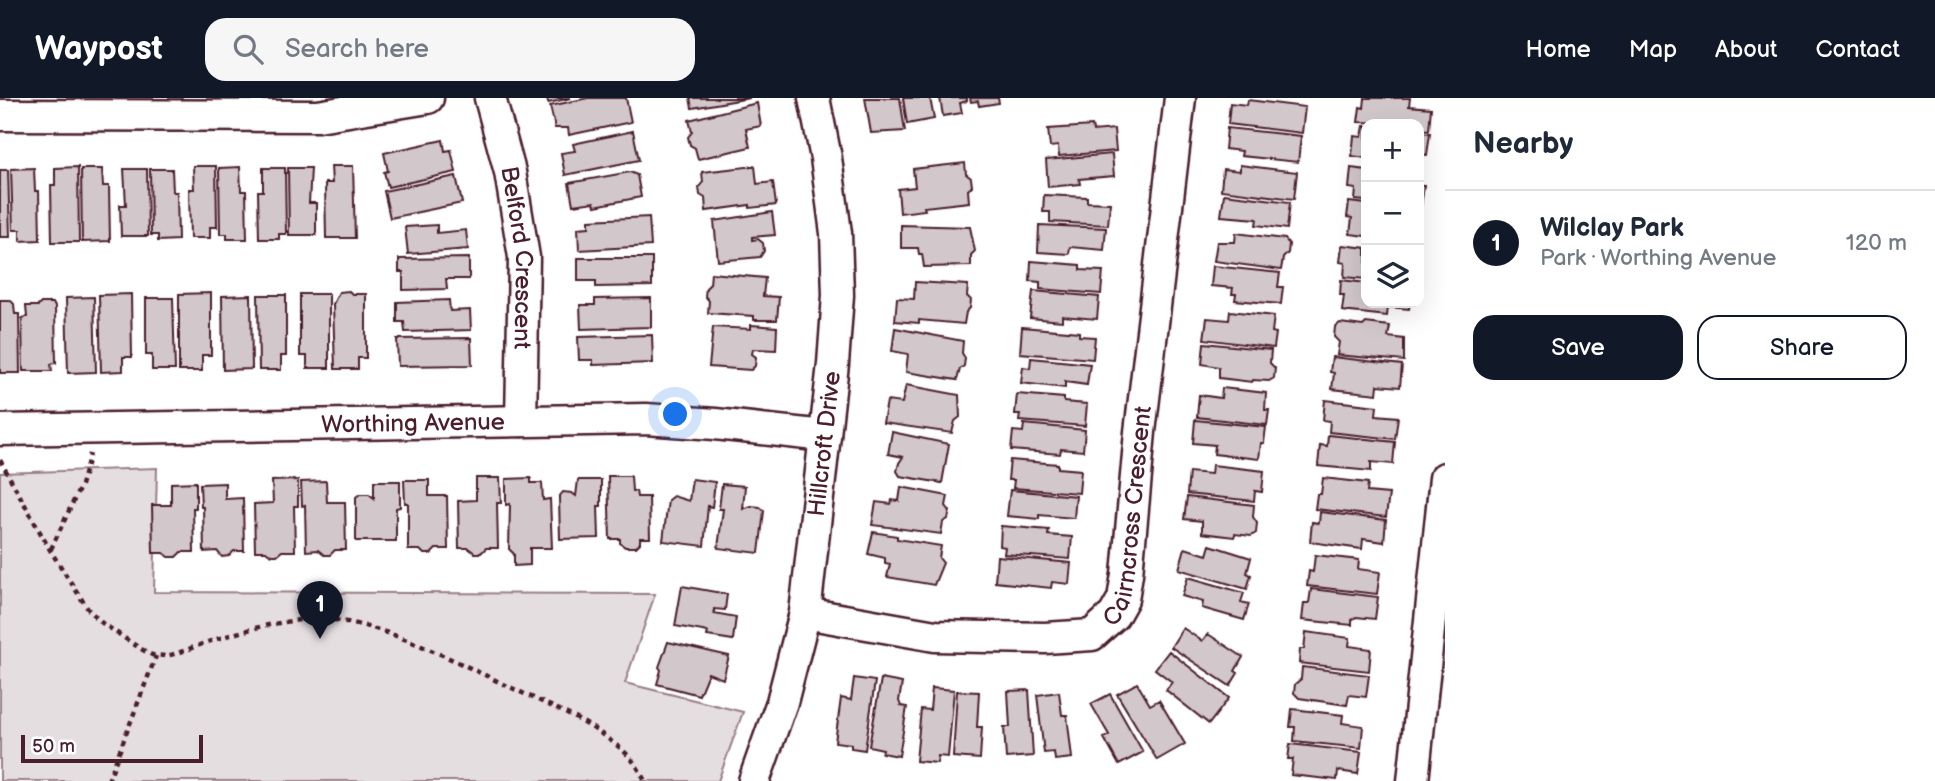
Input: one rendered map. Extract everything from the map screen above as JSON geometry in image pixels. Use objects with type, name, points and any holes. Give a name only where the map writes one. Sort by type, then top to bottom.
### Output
[{"type":"street","points":[[0,115],[318,116],[428,98]]},
{"type":"street","name":"Belford Crescent","points":[[490,98],[510,172],[524,257],[521,421]]},
{"type":"street","name":"Hillcroft Drive","points":[[754,781],[782,702],[805,613],[836,332],[837,256],[831,184],[814,98]]},
{"type":"street","name":"Cairncross Crescent","points":[[805,613],[935,636],[1045,638],[1092,635],[1114,615],[1123,599],[1128,574],[1140,432],[1180,98]]},
{"type":"street","name":"Worthing Avenue","points":[[0,430],[521,421],[683,421],[825,436]]},
{"type":"street","points":[[1413,781],[1445,478]]},
{"type":"path","points":[[50,550],[81,485],[98,428]]},
{"type":"path","points":[[0,460],[50,550],[95,617],[156,656],[170,656],[217,639],[298,620],[329,620],[370,628],[457,663],[586,725],[610,739],[626,753],[645,781]]},
{"type":"path","points":[[108,781],[156,656]]},
{"type":"shaded area","points":[[157,468],[154,592],[655,594],[625,683],[743,712],[718,781],[0,781],[0,473]]},
{"type":"building","points":[[547,98],[571,98],[548,103]]},
{"type":"building","points":[[588,98],[626,98],[631,122],[569,135],[568,128],[555,128],[550,106]]},
{"type":"building","points":[[690,98],[750,98],[692,108]]},
{"type":"building","points":[[865,98],[900,98],[905,131],[871,133]]},
{"type":"building","points":[[903,98],[930,98],[934,119],[907,124]]},
{"type":"building","points":[[940,98],[967,98],[967,101],[960,103],[962,113],[943,116]]},
{"type":"building","points":[[970,98],[998,98],[999,103],[979,106],[978,101],[971,102]]},
{"type":"building","points":[[1365,98],[1410,98],[1409,106],[1431,108],[1429,130],[1424,130],[1424,119],[1361,119],[1361,122],[1358,122],[1360,107],[1364,108]]},
{"type":"building","points":[[1248,100],[1305,107],[1302,133],[1228,124],[1230,103],[1247,105]]},
{"type":"building","points":[[757,103],[761,126],[746,129],[750,147],[698,159],[688,137],[692,132],[689,120]]},
{"type":"building","points":[[1092,126],[1093,131],[1114,129],[1116,151],[1059,156],[1058,146],[1050,147],[1048,129]]},
{"type":"building","points":[[1227,128],[1301,136],[1298,162],[1241,156],[1242,151],[1225,149]]},
{"type":"building","points":[[633,131],[639,160],[565,175],[561,153],[575,151],[573,144]]},
{"type":"building","points":[[1424,132],[1430,133],[1427,155],[1424,155]]},
{"type":"building","points":[[1354,136],[1361,137],[1361,157],[1352,156]]},
{"type":"building","points":[[443,140],[445,151],[451,150],[456,172],[388,187],[384,172],[388,171],[384,153]]},
{"type":"building","points":[[1112,154],[1114,176],[1079,179],[1080,184],[1048,187],[1046,160]]},
{"type":"building","points":[[965,163],[966,174],[971,178],[972,186],[968,190],[969,202],[924,207],[925,210],[900,213],[898,189],[915,187],[913,169]]},
{"type":"building","points":[[1240,165],[1297,172],[1294,199],[1221,190],[1223,169],[1240,171]]},
{"type":"building","points":[[193,166],[216,166],[217,227],[210,227],[210,238],[190,238],[189,189],[194,189]]},
{"type":"building","points":[[331,166],[353,166],[355,238],[326,238],[325,183],[332,183]]},
{"type":"building","points":[[755,166],[757,184],[773,182],[776,205],[750,208],[750,205],[706,211],[705,198],[700,195],[699,187],[703,182],[702,172]]},
{"type":"building","points":[[78,167],[79,242],[52,242],[51,185],[55,185],[55,168]]},
{"type":"building","points":[[240,167],[241,191],[246,191],[247,239],[227,239],[227,234],[220,234],[219,168]]},
{"type":"building","points":[[34,168],[35,191],[39,191],[40,240],[20,241],[20,230],[13,230],[11,169]]},
{"type":"building","points":[[263,168],[285,168],[286,234],[279,234],[279,239],[259,239],[258,191],[263,191]]},
{"type":"building","points":[[288,168],[311,168],[309,203],[316,203],[316,235],[289,235]]},
{"type":"building","points":[[1351,168],[1361,169],[1361,201],[1355,200],[1356,189],[1349,188]]},
{"type":"building","points":[[81,169],[102,169],[103,186],[109,186],[110,241],[82,242]]},
{"type":"building","points":[[124,169],[147,169],[148,236],[121,236],[120,205],[126,205]]},
{"type":"building","points":[[150,169],[172,169],[173,192],[177,192],[178,240],[158,241],[158,235],[151,235]]},
{"type":"building","points":[[0,170],[8,170],[10,237],[0,237]]},
{"type":"building","points":[[630,172],[637,175],[641,197],[595,206],[594,202],[573,205],[569,183]]},
{"type":"building","points":[[456,176],[462,203],[390,218],[384,191]]},
{"type":"building","points":[[1224,194],[1290,202],[1287,229],[1256,225],[1257,219],[1221,216]]},
{"type":"building","points":[[1044,195],[1087,197],[1087,202],[1110,203],[1108,225],[1050,222],[1050,212],[1043,212]]},
{"type":"building","points":[[1349,202],[1361,203],[1361,235],[1350,234],[1352,218],[1347,217]]},
{"type":"building","points":[[772,212],[775,235],[752,237],[752,240],[758,239],[763,243],[764,251],[760,257],[718,261],[714,221]]},
{"type":"building","points":[[649,217],[651,246],[579,250],[578,228],[589,227],[589,220]]},
{"type":"building","points":[[437,225],[437,233],[466,230],[468,249],[408,254],[405,227]]},
{"type":"building","points":[[901,225],[970,227],[975,251],[971,255],[971,266],[924,267],[918,248],[901,248]]},
{"type":"building","points":[[1039,225],[1106,228],[1104,250],[1070,247],[1069,254],[1038,252]]},
{"type":"building","points":[[1236,233],[1285,239],[1289,244],[1288,253],[1283,258],[1281,270],[1214,261],[1217,242],[1235,242]]},
{"type":"building","points":[[1342,245],[1361,247],[1361,279],[1344,277],[1345,263],[1340,262]]},
{"type":"building","points":[[469,258],[469,279],[446,279],[447,289],[403,290],[403,272],[399,272],[399,259]]},
{"type":"building","points":[[578,258],[652,258],[652,286],[596,287],[596,281],[578,281]]},
{"type":"building","points":[[1031,261],[1080,265],[1080,270],[1103,271],[1101,294],[1040,289],[1040,282],[1030,281]]},
{"type":"building","points":[[1213,266],[1280,273],[1278,287],[1283,287],[1281,304],[1235,300],[1233,288],[1211,286]]},
{"type":"building","points":[[711,273],[765,278],[763,296],[779,297],[777,320],[754,320],[754,316],[708,313],[709,301],[705,296]]},
{"type":"building","points":[[1341,280],[1361,282],[1361,308],[1388,308],[1387,316],[1342,311],[1344,295],[1340,295]]},
{"type":"building","points":[[915,282],[968,285],[967,296],[971,300],[964,324],[895,321],[897,298],[914,299]]},
{"type":"building","points":[[349,291],[352,294],[366,294],[366,358],[358,358],[358,369],[335,369],[333,304],[339,292]]},
{"type":"building","points":[[1033,291],[1099,297],[1097,319],[1062,316],[1062,321],[1030,318]]},
{"type":"building","points":[[211,293],[211,355],[202,355],[202,371],[179,371],[179,294]]},
{"type":"building","points":[[131,294],[132,357],[123,357],[123,371],[101,372],[99,295]]},
{"type":"building","points":[[300,294],[329,294],[329,368],[307,368],[307,356],[300,356]]},
{"type":"building","points":[[251,295],[252,369],[223,370],[222,296]]},
{"type":"building","points":[[258,295],[286,295],[286,356],[281,356],[281,370],[259,370]]},
{"type":"building","points":[[94,297],[96,372],[68,373],[66,298]]},
{"type":"building","points":[[146,298],[173,298],[175,370],[152,370],[152,355],[146,355]]},
{"type":"building","points":[[651,298],[651,327],[581,329],[580,305],[595,305],[595,299]]},
{"type":"building","points":[[0,300],[10,300],[14,304],[15,314],[19,314],[20,373],[0,373]]},
{"type":"building","points":[[449,300],[450,311],[470,310],[471,330],[405,332],[404,322],[397,322],[397,302]]},
{"type":"building","points":[[41,303],[53,303],[55,307],[56,363],[51,364],[52,371],[23,371],[22,318],[27,317],[26,306],[38,306]]},
{"type":"building","points":[[1230,311],[1274,316],[1274,348],[1204,339],[1207,318],[1229,320]]},
{"type":"building","points":[[1340,323],[1390,326],[1388,337],[1404,339],[1404,361],[1337,355],[1339,342],[1334,337],[1335,327]]},
{"type":"building","points":[[751,325],[777,327],[776,350],[753,349],[752,354],[756,357],[755,366],[751,370],[709,367],[713,327],[751,329]]},
{"type":"building","points":[[1022,327],[1079,332],[1079,336],[1095,337],[1093,359],[1020,353]]},
{"type":"building","points":[[895,328],[963,341],[964,366],[960,369],[957,380],[906,372],[908,354],[892,351]]},
{"type":"building","points":[[652,335],[653,363],[593,365],[593,360],[579,360],[578,337]]},
{"type":"building","points":[[471,338],[472,365],[398,366],[397,339]]},
{"type":"building","points":[[1204,343],[1271,350],[1270,363],[1275,368],[1274,378],[1252,382],[1219,378],[1219,367],[1202,364]]},
{"type":"building","points":[[1332,357],[1402,365],[1400,387],[1378,385],[1377,394],[1332,389]]},
{"type":"building","points":[[1031,358],[1090,364],[1087,385],[1065,382],[1065,388],[1021,383],[1023,367],[1030,368]]},
{"type":"building","points":[[906,385],[959,395],[960,417],[955,421],[952,433],[883,423],[887,401],[902,403]]},
{"type":"building","points":[[1222,388],[1266,393],[1265,410],[1269,410],[1267,425],[1197,417],[1199,395],[1221,398]]},
{"type":"building","points":[[1017,394],[1064,398],[1064,402],[1087,404],[1085,426],[1019,421],[1020,414],[1015,414]]},
{"type":"building","points":[[1325,400],[1377,406],[1376,415],[1398,417],[1395,439],[1329,432],[1330,421],[1323,420]]},
{"type":"building","points":[[1195,420],[1266,427],[1259,459],[1214,454],[1215,445],[1193,443]]},
{"type":"building","points":[[1024,424],[1085,430],[1083,451],[1061,449],[1060,454],[1011,450],[1013,431],[1023,432]]},
{"type":"building","points":[[892,432],[949,444],[942,483],[900,476],[897,471],[903,457],[888,454]]},
{"type":"building","points":[[1328,435],[1395,442],[1393,464],[1371,462],[1371,471],[1318,466],[1320,445],[1327,446]]},
{"type":"building","points":[[1010,460],[1058,464],[1058,468],[1081,470],[1079,493],[1013,488],[1014,480],[1008,480]]},
{"type":"building","points":[[1212,465],[1264,471],[1262,492],[1255,491],[1254,501],[1187,494],[1189,472],[1211,474]]},
{"type":"building","points":[[608,476],[631,476],[632,491],[636,491],[637,497],[649,497],[650,538],[640,538],[636,547],[625,547],[620,543],[620,539],[610,539]]},
{"type":"building","points":[[476,478],[500,478],[501,503],[497,503],[498,548],[486,548],[481,553],[459,548],[458,501],[476,500]]},
{"type":"building","points":[[531,478],[531,483],[542,483],[543,500],[550,499],[552,548],[530,548],[530,565],[514,566],[514,554],[509,549],[510,504],[506,505],[506,479]]},
{"type":"building","points":[[1323,478],[1368,483],[1367,492],[1389,494],[1386,517],[1315,509]]},
{"type":"building","points":[[692,479],[715,482],[712,507],[708,506],[704,546],[663,541],[668,500],[673,496],[689,501]]},
{"type":"building","points":[[298,480],[298,506],[294,506],[295,551],[282,551],[271,555],[266,551],[255,551],[254,504],[273,503],[272,481]]},
{"type":"building","points":[[404,480],[429,480],[429,496],[447,496],[448,549],[436,549],[431,554],[408,550],[408,503],[405,503]]},
{"type":"building","points":[[578,480],[601,480],[601,506],[598,506],[599,538],[560,539],[559,497],[563,492],[576,496]]},
{"type":"building","points":[[326,481],[327,502],[345,502],[346,550],[335,550],[330,555],[324,555],[318,550],[306,551],[305,505],[302,506],[301,482]]},
{"type":"building","points":[[374,481],[400,481],[400,507],[396,508],[396,541],[356,541],[356,497],[369,494],[374,498]]},
{"type":"building","points":[[196,482],[196,508],[193,508],[194,552],[181,552],[176,557],[153,553],[152,505],[171,505],[171,483]]},
{"type":"building","points":[[225,483],[225,499],[243,498],[244,551],[234,551],[229,556],[222,557],[217,551],[204,552],[200,484]]},
{"type":"building","points":[[722,484],[745,486],[743,509],[751,506],[760,507],[764,511],[759,553],[718,548],[723,509],[719,509]]},
{"type":"building","points":[[901,487],[948,496],[946,506],[950,511],[948,519],[943,522],[941,534],[872,525],[876,502],[891,504],[892,500],[899,501]]},
{"type":"building","points":[[1010,490],[1076,496],[1074,518],[1007,516]]},
{"type":"building","points":[[1187,497],[1254,505],[1256,533],[1251,536],[1235,534],[1234,537],[1202,533],[1202,521],[1184,519]]},
{"type":"building","points":[[1320,512],[1386,520],[1384,542],[1363,539],[1362,549],[1310,542],[1312,522],[1319,523]]},
{"type":"building","points":[[1001,526],[1049,530],[1048,535],[1072,537],[1070,559],[1004,554],[1005,547],[1000,546]]},
{"type":"building","points":[[873,532],[941,546],[939,558],[943,563],[934,585],[887,577],[890,564],[885,563],[885,558],[868,554]]},
{"type":"building","points":[[1210,545],[1251,558],[1247,573],[1251,575],[1247,589],[1179,569],[1185,548],[1207,555]]},
{"type":"building","points":[[1315,555],[1359,560],[1358,569],[1380,572],[1377,594],[1307,586],[1309,571],[1313,572]]},
{"type":"building","points":[[997,556],[1071,563],[1069,584],[1052,582],[1051,588],[995,582]]},
{"type":"building","points":[[1188,577],[1244,593],[1241,602],[1249,604],[1244,620],[1202,608],[1203,602],[1182,596]]},
{"type":"building","points":[[682,586],[727,594],[725,610],[714,609],[714,613],[736,617],[733,640],[707,636],[708,632],[675,626]]},
{"type":"building","points":[[1311,589],[1378,597],[1375,619],[1356,617],[1352,620],[1352,625],[1302,620],[1304,603],[1309,603]]},
{"type":"building","points":[[1183,628],[1202,641],[1208,634],[1243,657],[1230,686],[1171,647]]},
{"type":"building","points":[[1306,632],[1350,638],[1349,646],[1371,649],[1369,671],[1299,663],[1300,649],[1304,649]]},
{"type":"building","points":[[668,642],[729,656],[723,679],[708,673],[699,695],[657,684],[661,670],[659,667]]},
{"type":"building","points":[[1169,651],[1229,698],[1209,724],[1166,690],[1172,682],[1155,669]]},
{"type":"building","points":[[1302,667],[1369,675],[1366,697],[1349,695],[1347,705],[1299,698],[1294,693],[1295,684],[1301,679]]},
{"type":"building","points":[[854,678],[875,681],[865,750],[851,748],[851,744],[835,742],[841,698],[851,700]]},
{"type":"building","points":[[881,679],[902,683],[899,701],[901,706],[907,707],[899,756],[882,753],[883,749],[869,746]]},
{"type":"building","points":[[1137,683],[1150,705],[1159,700],[1185,744],[1157,760],[1117,694]]},
{"type":"building","points":[[932,688],[954,690],[948,757],[938,756],[937,763],[916,761],[921,709],[930,710]]},
{"type":"building","points":[[1029,690],[1033,756],[1006,758],[1004,727],[1010,727],[1008,691]]},
{"type":"building","points":[[957,691],[979,692],[977,727],[982,727],[980,759],[953,757]]},
{"type":"building","points":[[1059,692],[1062,715],[1067,715],[1072,758],[1055,760],[1054,752],[1044,753],[1037,695]]},
{"type":"building","points":[[1110,694],[1143,752],[1119,765],[1104,738],[1109,735],[1091,704]]},
{"type":"building","points":[[1292,709],[1343,715],[1342,723],[1363,726],[1361,748],[1294,741],[1295,727],[1290,727]]},
{"type":"building","points":[[1290,744],[1361,752],[1358,774],[1338,771],[1337,780],[1291,775],[1293,759],[1288,759]]},
{"type":"place","name":"Wilclay Park","points":[[320,639]]}]
